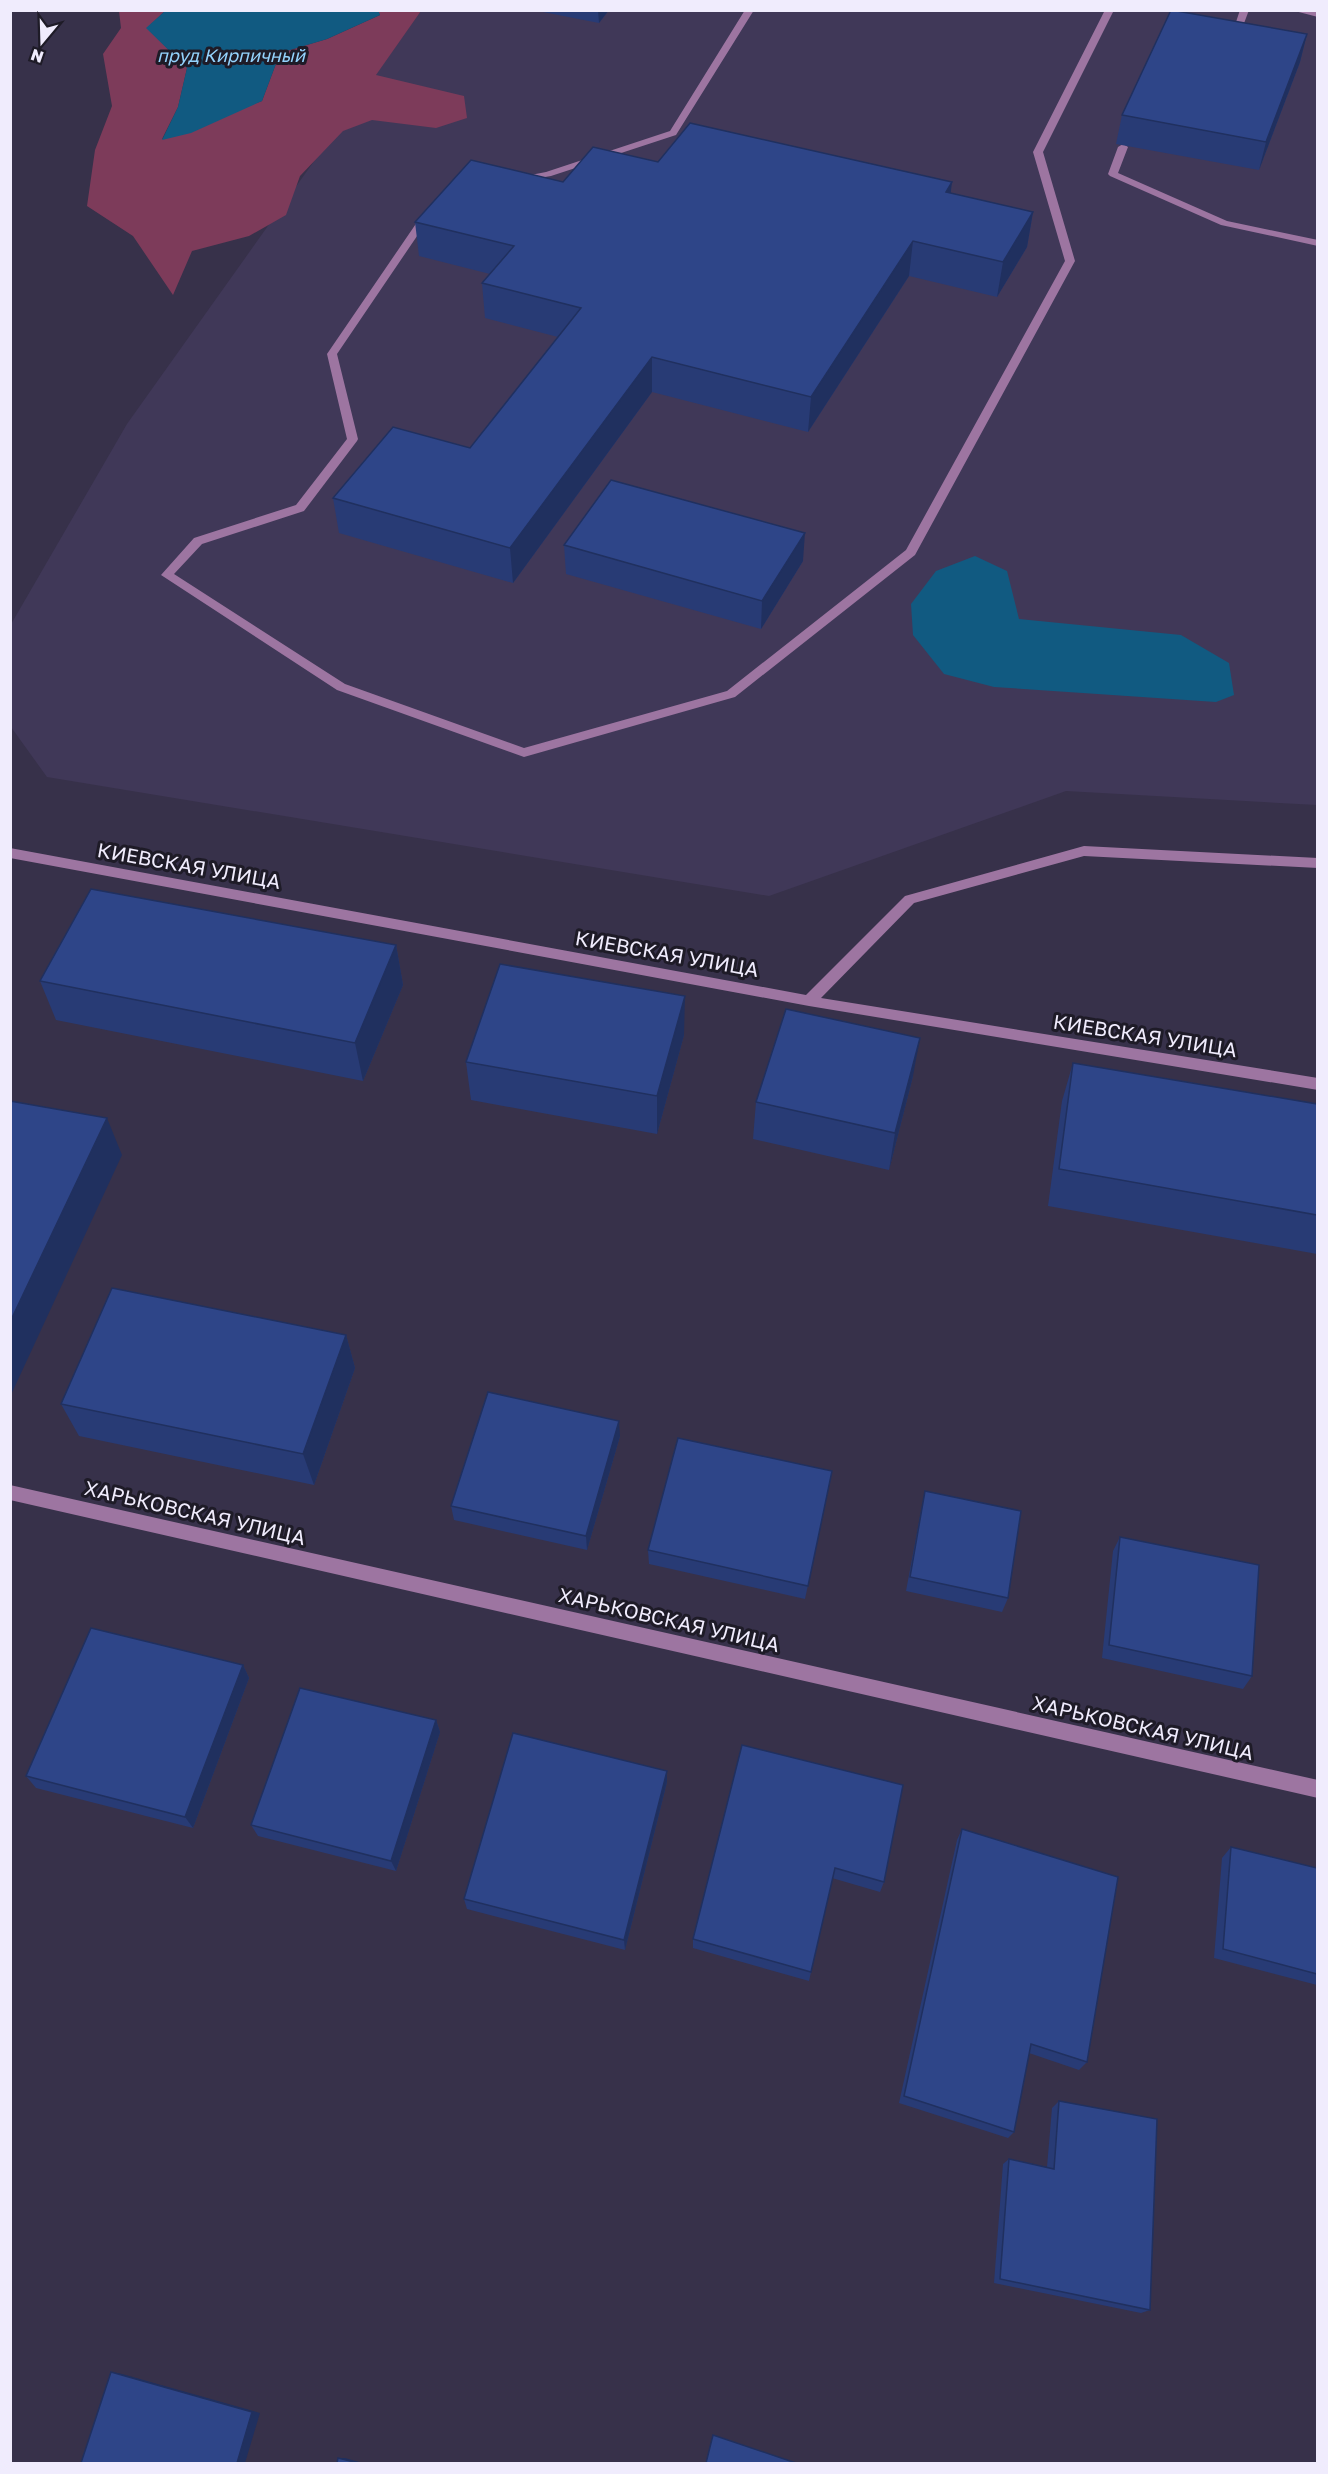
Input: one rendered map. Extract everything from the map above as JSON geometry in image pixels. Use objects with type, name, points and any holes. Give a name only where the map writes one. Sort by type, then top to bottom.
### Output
[{"type":"street","points":[[505,183],[548,174],[673,133],[750,10]]},
{"type":"street","points":[[433,206],[333,354],[353,440],[300,508],[198,541],[167,576],[341,687],[524,753],[731,694],[911,552],[1070,261],[1038,152],[1110,10]]},
{"type":"street","points":[[1236,34],[1245,10]]},
{"type":"street","points":[[1295,10],[1317,14]]},
{"type":"street","points":[[1123,147],[1113,174],[1224,223],[1317,243]]},
{"type":"street","points":[[809,1000],[910,899],[1084,851],[1317,863]]},
{"type":"street","name":"КИЕВСКАЯ УЛИЦА","points":[[10,853],[809,1000],[1317,1084]]},
{"type":"street","name":"ХАРЬКОВСКАЯ УЛИЦА","points":[[10,1492],[1317,1789]]},
{"type":"shaded area","points":[[119,11],[165,11],[147,28],[187,68],[178,107],[162,139],[262,101],[280,53],[327,39],[380,15],[378,11],[421,11],[376,75],[464,96],[467,118],[436,128],[372,120],[343,131],[300,176],[286,215],[249,236],[192,251],[173,295],[133,236],[87,206],[95,150],[112,106],[103,54],[121,28]]},
{"type":"shaded area","points":[[421,11],[1317,11],[1317,805],[1066,791],[769,896],[47,777],[11,727],[10,626],[127,424]]},
{"type":"water","name":"пруд Кирпичный","points":[[378,10],[380,15],[327,39],[280,53],[262,101],[191,133],[162,140],[178,107],[187,68],[146,28],[165,11]]},
{"type":"water","points":[[975,556],[1007,571],[1019,619],[1181,635],[1229,663],[1234,695],[1216,702],[994,687],[944,674],[913,635],[911,604],[936,571]]},
{"type":"building","points":[[1171,10],[1307,34],[1266,142],[1122,115]]},
{"type":"building","points":[[690,123],[952,182],[946,192],[1033,212],[1003,262],[913,241],[811,397],[652,357],[510,548],[333,498],[393,427],[470,448],[581,308],[482,283],[514,246],[415,222],[471,160],[563,182],[593,147],[658,162]]},
{"type":"building","points":[[611,480],[805,533],[762,601],[564,545]]},
{"type":"building","points":[[91,889],[396,945],[355,1043],[40,981]]},
{"type":"building","points":[[500,964],[685,996],[657,1096],[466,1062]]},
{"type":"building","points":[[786,1009],[920,1038],[895,1133],[756,1102]]},
{"type":"building","points":[[1073,1063],[1317,1104],[1317,1215],[1059,1169]]},
{"type":"building","points":[[10,1101],[107,1118],[10,1322]]},
{"type":"building","points":[[112,1288],[346,1335],[303,1454],[61,1404]]},
{"type":"building","points":[[488,1392],[619,1421],[586,1536],[451,1506]]},
{"type":"building","points":[[678,1438],[832,1471],[808,1586],[648,1550]]},
{"type":"building","points":[[925,1491],[1021,1511],[1008,1598],[910,1577]]},
{"type":"building","points":[[1120,1537],[1259,1565],[1252,1676],[1109,1645]]},
{"type":"building","points":[[91,1628],[243,1665],[185,1817],[26,1776]]},
{"type":"building","points":[[300,1688],[436,1720],[391,1861],[251,1825]]},
{"type":"building","points":[[513,1733],[667,1771],[624,1940],[464,1899]]},
{"type":"building","points":[[742,1745],[903,1785],[884,1882],[835,1868],[811,1972],[693,1939]]},
{"type":"building","points":[[962,1829],[1118,1877],[1087,2062],[1031,2044],[1014,2132],[904,2096]]},
{"type":"building","points":[[1231,1847],[1317,1868],[1317,1974],[1223,1949]]},
{"type":"building","points":[[1059,2101],[1157,2119],[1150,2310],[1000,2279],[1009,2159],[1054,2169]]},
{"type":"building","points":[[111,2372],[252,2412],[237,2463],[81,2463]]},
{"type":"building","points":[[713,2435],[796,2463],[706,2463]]},
{"type":"building","points":[[338,2458],[358,2463],[337,2463]]}]
